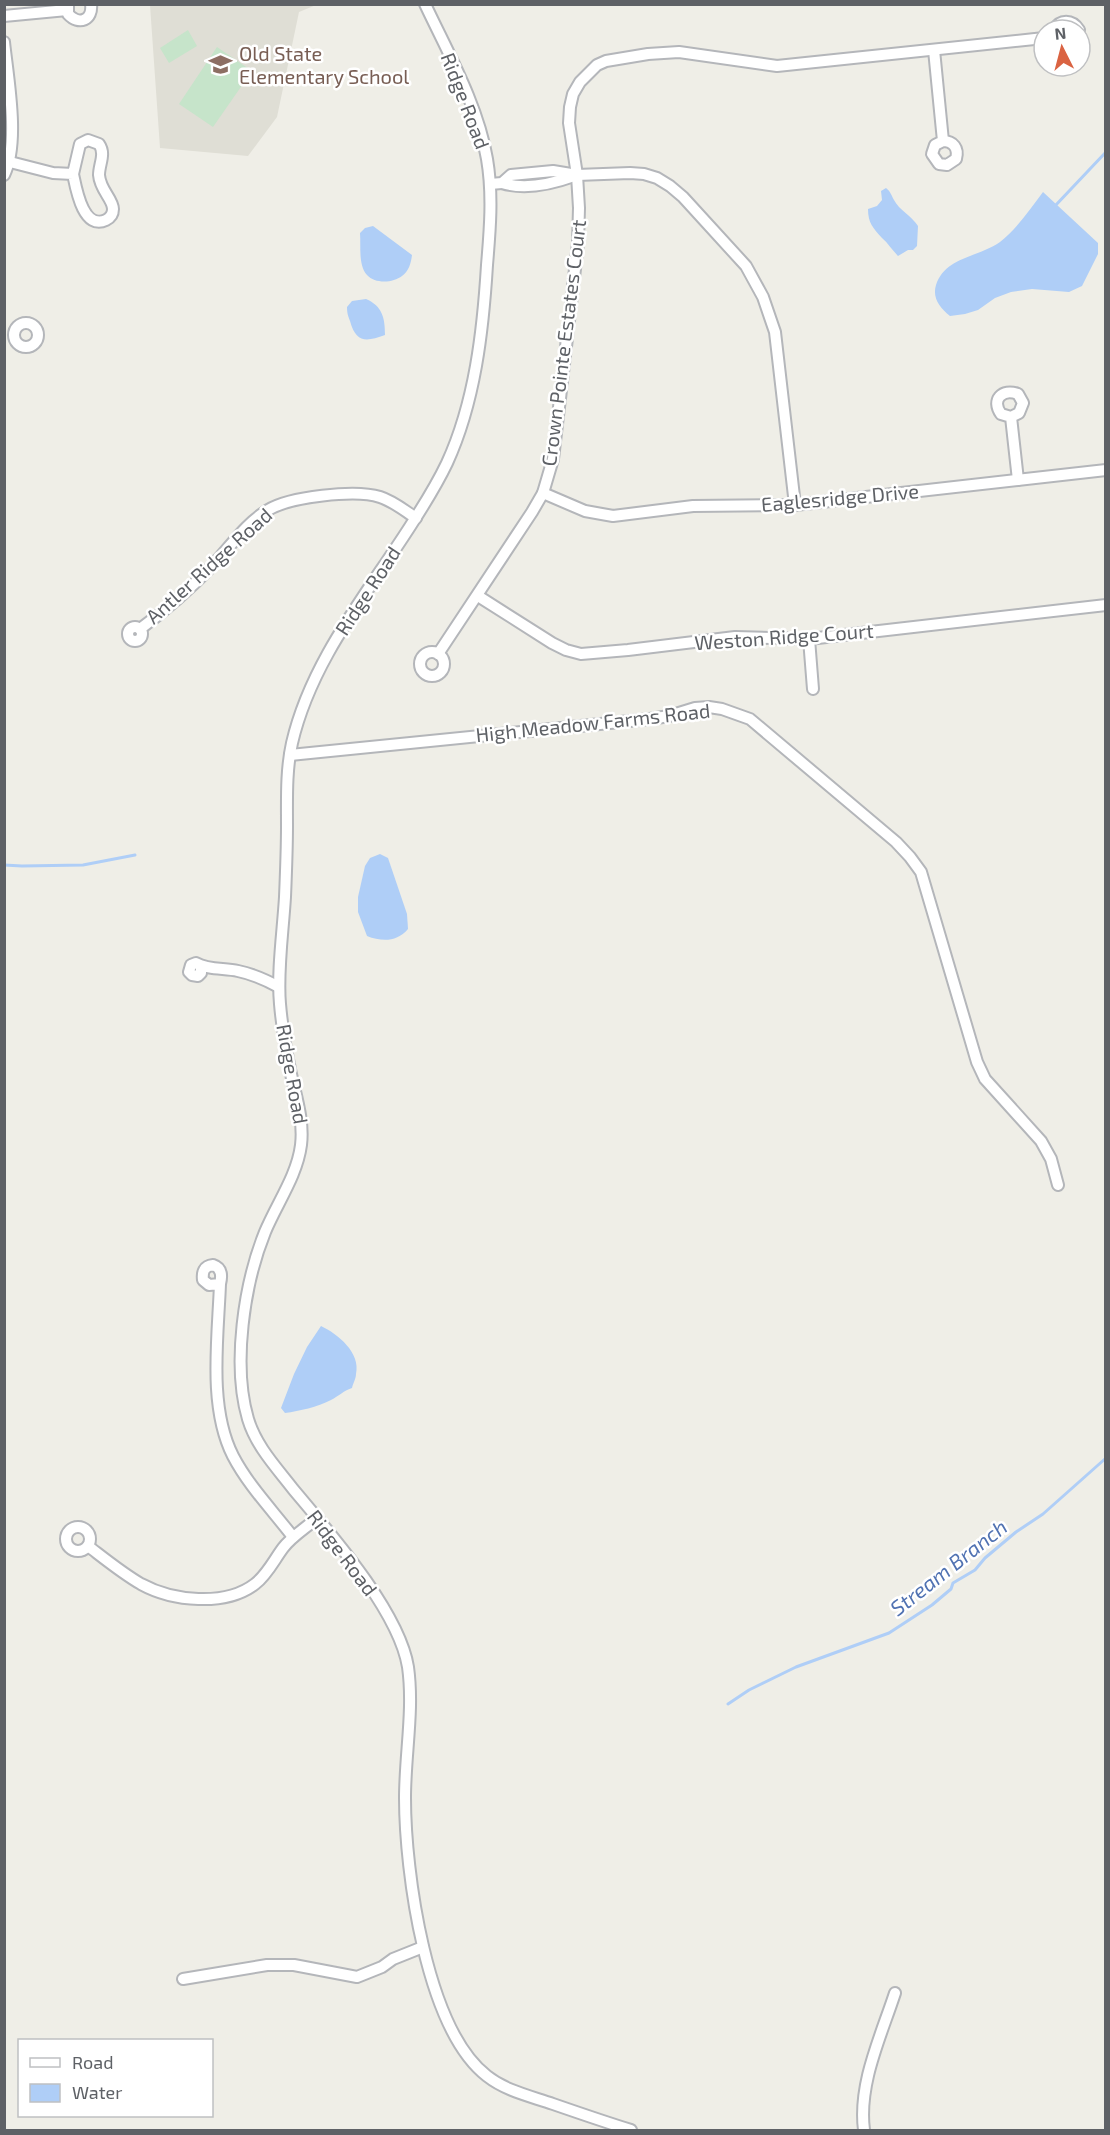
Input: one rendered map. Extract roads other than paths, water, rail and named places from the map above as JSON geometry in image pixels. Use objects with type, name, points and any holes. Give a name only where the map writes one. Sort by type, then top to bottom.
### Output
[{"type":"street","points":[[4,16],[68,7],[71,18],[81,21],[92,13],[91,4]]},
{"type":"street","name":"Ridge Road","points":[[425,4],[452,61],[478,125],[487,155],[491,206],[482,327],[462,424],[447,463],[416,518],[323,660],[307,694],[290,755],[279,987],[283,1029],[302,1133],[296,1169],[255,1258],[242,1338],[242,1369],[246,1409],[255,1437],[268,1458],[372,1590],[394,1626],[406,1659],[409,1677],[410,1721],[405,1796],[407,1840],[423,1947],[432,1984],[452,2030],[462,2049],[481,2071],[504,2087],[632,2130]]},
{"type":"street","name":"Crown Pointe Estates Court","points":[[438,654],[478,596],[543,493],[553,459],[578,243],[577,175],[569,123],[573,94],[580,82],[597,66],[617,57],[679,52],[777,66],[1032,39]]},
{"type":"street","points":[[4,42],[13,136],[10,162],[4,175]]},
{"type":"street","points":[[934,50],[943,141]]},
{"type":"street","points":[[88,140],[99,144],[103,152],[100,169],[101,185],[113,207],[108,218],[102,221],[89,218],[79,199],[73,174],[80,144],[88,140]]},
{"type":"street","points":[[10,162],[53,173],[73,174]]},
{"type":"street","points":[[490,184],[502,183],[511,175],[553,171],[577,175],[630,173],[657,178],[682,197],[746,266],[763,297],[775,332],[795,506]]},
{"type":"street","points":[[4,324],[15,330]]},
{"type":"street","points":[[1011,417],[1018,480]]},
{"type":"street","name":"Eaglesridge Drive","points":[[543,493],[585,511],[613,516],[693,506],[795,506],[1106,470]]},
{"type":"street","name":"Antler Ridge Road","points":[[140,629],[211,567],[257,517],[281,503],[318,497],[367,495],[380,497],[416,518]]},
{"type":"street","name":"Weston Ridge Court","points":[[478,596],[552,643],[581,654],[735,637],[809,639],[1106,605]]},
{"type":"street","points":[[809,639],[813,689]]},
{"type":"street","name":"High Meadow Farms Road","points":[[290,755],[650,719],[695,708],[722,709],[750,719],[896,842],[921,872],[977,1062],[985,1079],[1041,1141],[1052,1159],[1058,1185]]},
{"type":"street","points":[[201,967],[239,971],[279,987]]},
{"type":"street","points":[[220,1284],[217,1406],[225,1436],[244,1474],[293,1537]]},
{"type":"street","points":[[88,1546],[126,1574],[154,1590],[180,1597],[207,1599],[234,1595],[255,1584],[293,1537],[317,1518]]},
{"type":"street","points":[[183,1979],[267,1965],[308,1967],[357,1977],[423,1947]]},
{"type":"street","points":[[864,2130],[866,2082],[895,1993]]},
{"type":"water","points":[[886,188],[896,204],[918,226],[917,246],[898,256],[874,228],[869,218],[868,209],[877,206],[882,200],[881,191]]},
{"type":"water","points":[[1043,192],[1098,243],[1098,254],[1082,286],[1069,292],[1032,289],[1011,292],[995,298],[978,310],[950,316],[940,306],[935,294],[940,276],[955,263],[1000,242],[1018,225]]},
{"type":"water","points":[[373,226],[412,255],[408,269],[398,278],[379,281],[370,278],[364,271],[361,261],[360,233],[365,228]]},
{"type":"water","points":[[366,299],[376,305],[382,313],[385,335],[363,339],[352,328],[347,307],[352,301]]},
{"type":"water","points":[[380,854],[388,858],[407,914],[408,929],[389,940],[367,936],[358,912],[358,897],[365,866],[370,858]]},
{"type":"water","points":[[321,1326],[341,1339],[352,1352],[357,1366],[352,1388],[320,1405],[285,1413],[281,1408],[294,1374],[307,1347]]},
{"type":"waterway","points":[[1054,207],[1106,152]]},
{"type":"waterway","points":[[4,865],[83,865],[135,855]]},
{"type":"waterway","name":"Stream Branch","points":[[728,1704],[749,1690],[796,1667],[889,1633],[932,1605],[951,1589],[953,1583],[975,1570],[985,1558],[1016,1532],[1043,1514],[1106,1458]]},
{"type":"place","name":"Old State Elementary School","points":[[221,65]]}]
